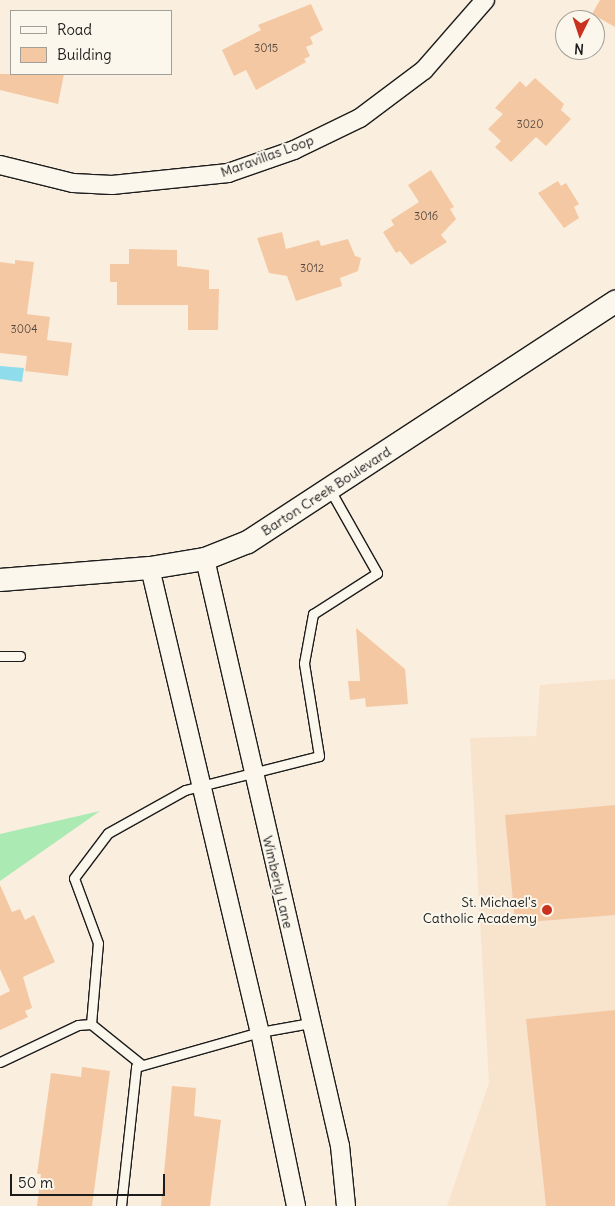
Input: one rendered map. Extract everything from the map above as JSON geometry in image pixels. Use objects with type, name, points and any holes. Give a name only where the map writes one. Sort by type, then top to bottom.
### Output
[{"type":"street","name":"Maravillas Loop","points":[[0,165],[73,183],[112,185],[228,174],[294,150],[360,118],[424,70],[485,0]]},
{"type":"street","name":"Barton Creek Boulevard","points":[[0,580],[150,568],[204,559],[248,542],[615,302]]},
{"type":"street","name":"Wimberly Lane","points":[[204,559],[340,1146],[346,1206]]},
{"type":"street","points":[[150,568],[203,783],[260,1032],[296,1206]]},
{"type":"lane","points":[[91,1024],[98,943],[74,878],[108,833],[164,798],[203,783],[318,756],[304,663],[313,614],[377,573],[329,489]]},
{"type":"lane","points":[[0,656],[20,656]]},
{"type":"lane","points":[[121,1206],[136,1067],[260,1032],[310,1023]]},
{"type":"lane","points":[[0,1062],[78,1025],[91,1024],[142,1065]]},
{"type":"shaded area","name":"St. Michael's Catholic Academy","points":[[615,679],[615,1206],[447,1206],[489,1083],[470,738],[536,736],[540,685]]},
{"type":"green space","points":[[100,811],[0,881],[0,834]]},
{"type":"water","points":[[0,366],[24,368],[22,382],[0,379]]},
{"type":"building","points":[[600,0],[615,0],[615,27],[605,21],[605,10],[594,10]]},
{"type":"building","points":[[311,4],[323,30],[310,37],[313,44],[306,47],[310,56],[304,59],[306,62],[256,90],[246,70],[234,76],[222,50],[261,30],[258,25]]},
{"type":"building","points":[[0,74],[64,75],[58,104],[0,90]]},
{"type":"building","points":[[535,78],[564,104],[561,110],[571,119],[546,146],[536,137],[511,162],[495,147],[501,141],[488,129],[503,114],[495,108],[520,81],[526,87]]},
{"type":"building","points":[[431,170],[454,207],[450,209],[456,219],[441,235],[447,242],[411,265],[400,251],[396,253],[383,232],[394,225],[391,220],[419,202],[408,185]]},
{"type":"building","points":[[558,181],[561,186],[566,183],[579,204],[574,207],[579,218],[564,228],[538,193]]},
{"type":"building","points":[[282,232],[286,249],[319,240],[321,246],[348,239],[355,256],[361,258],[358,271],[340,278],[342,286],[296,301],[287,276],[269,273],[257,238]]},
{"type":"building","points":[[129,249],[177,250],[177,266],[209,270],[209,289],[219,289],[218,330],[188,330],[188,305],[117,305],[117,282],[110,282],[110,264],[129,264]]},
{"type":"building","points":[[15,260],[34,262],[27,314],[50,317],[47,340],[72,343],[68,376],[25,371],[27,356],[0,353],[0,262],[15,264]]},
{"type":"building","points":[[356,628],[405,669],[408,704],[366,707],[365,698],[350,700],[348,681],[360,681]]},
{"type":"building","points":[[615,805],[615,915],[515,923],[505,815]]},
{"type":"building","points":[[0,885],[12,912],[20,909],[25,920],[34,915],[55,962],[23,977],[32,1008],[25,1011],[28,1017],[0,1030],[0,996],[10,991],[0,969]]},
{"type":"building","points":[[615,1010],[615,1206],[546,1206],[526,1019]]},
{"type":"building","points":[[82,1067],[110,1071],[92,1206],[37,1206],[41,1174],[37,1174],[51,1073],[81,1077]]},
{"type":"building","points":[[172,1086],[196,1088],[194,1116],[221,1120],[210,1206],[161,1206]]},
{"type":"place","name":"St. Michael's Catholic Academy","points":[[547,910]]}]
